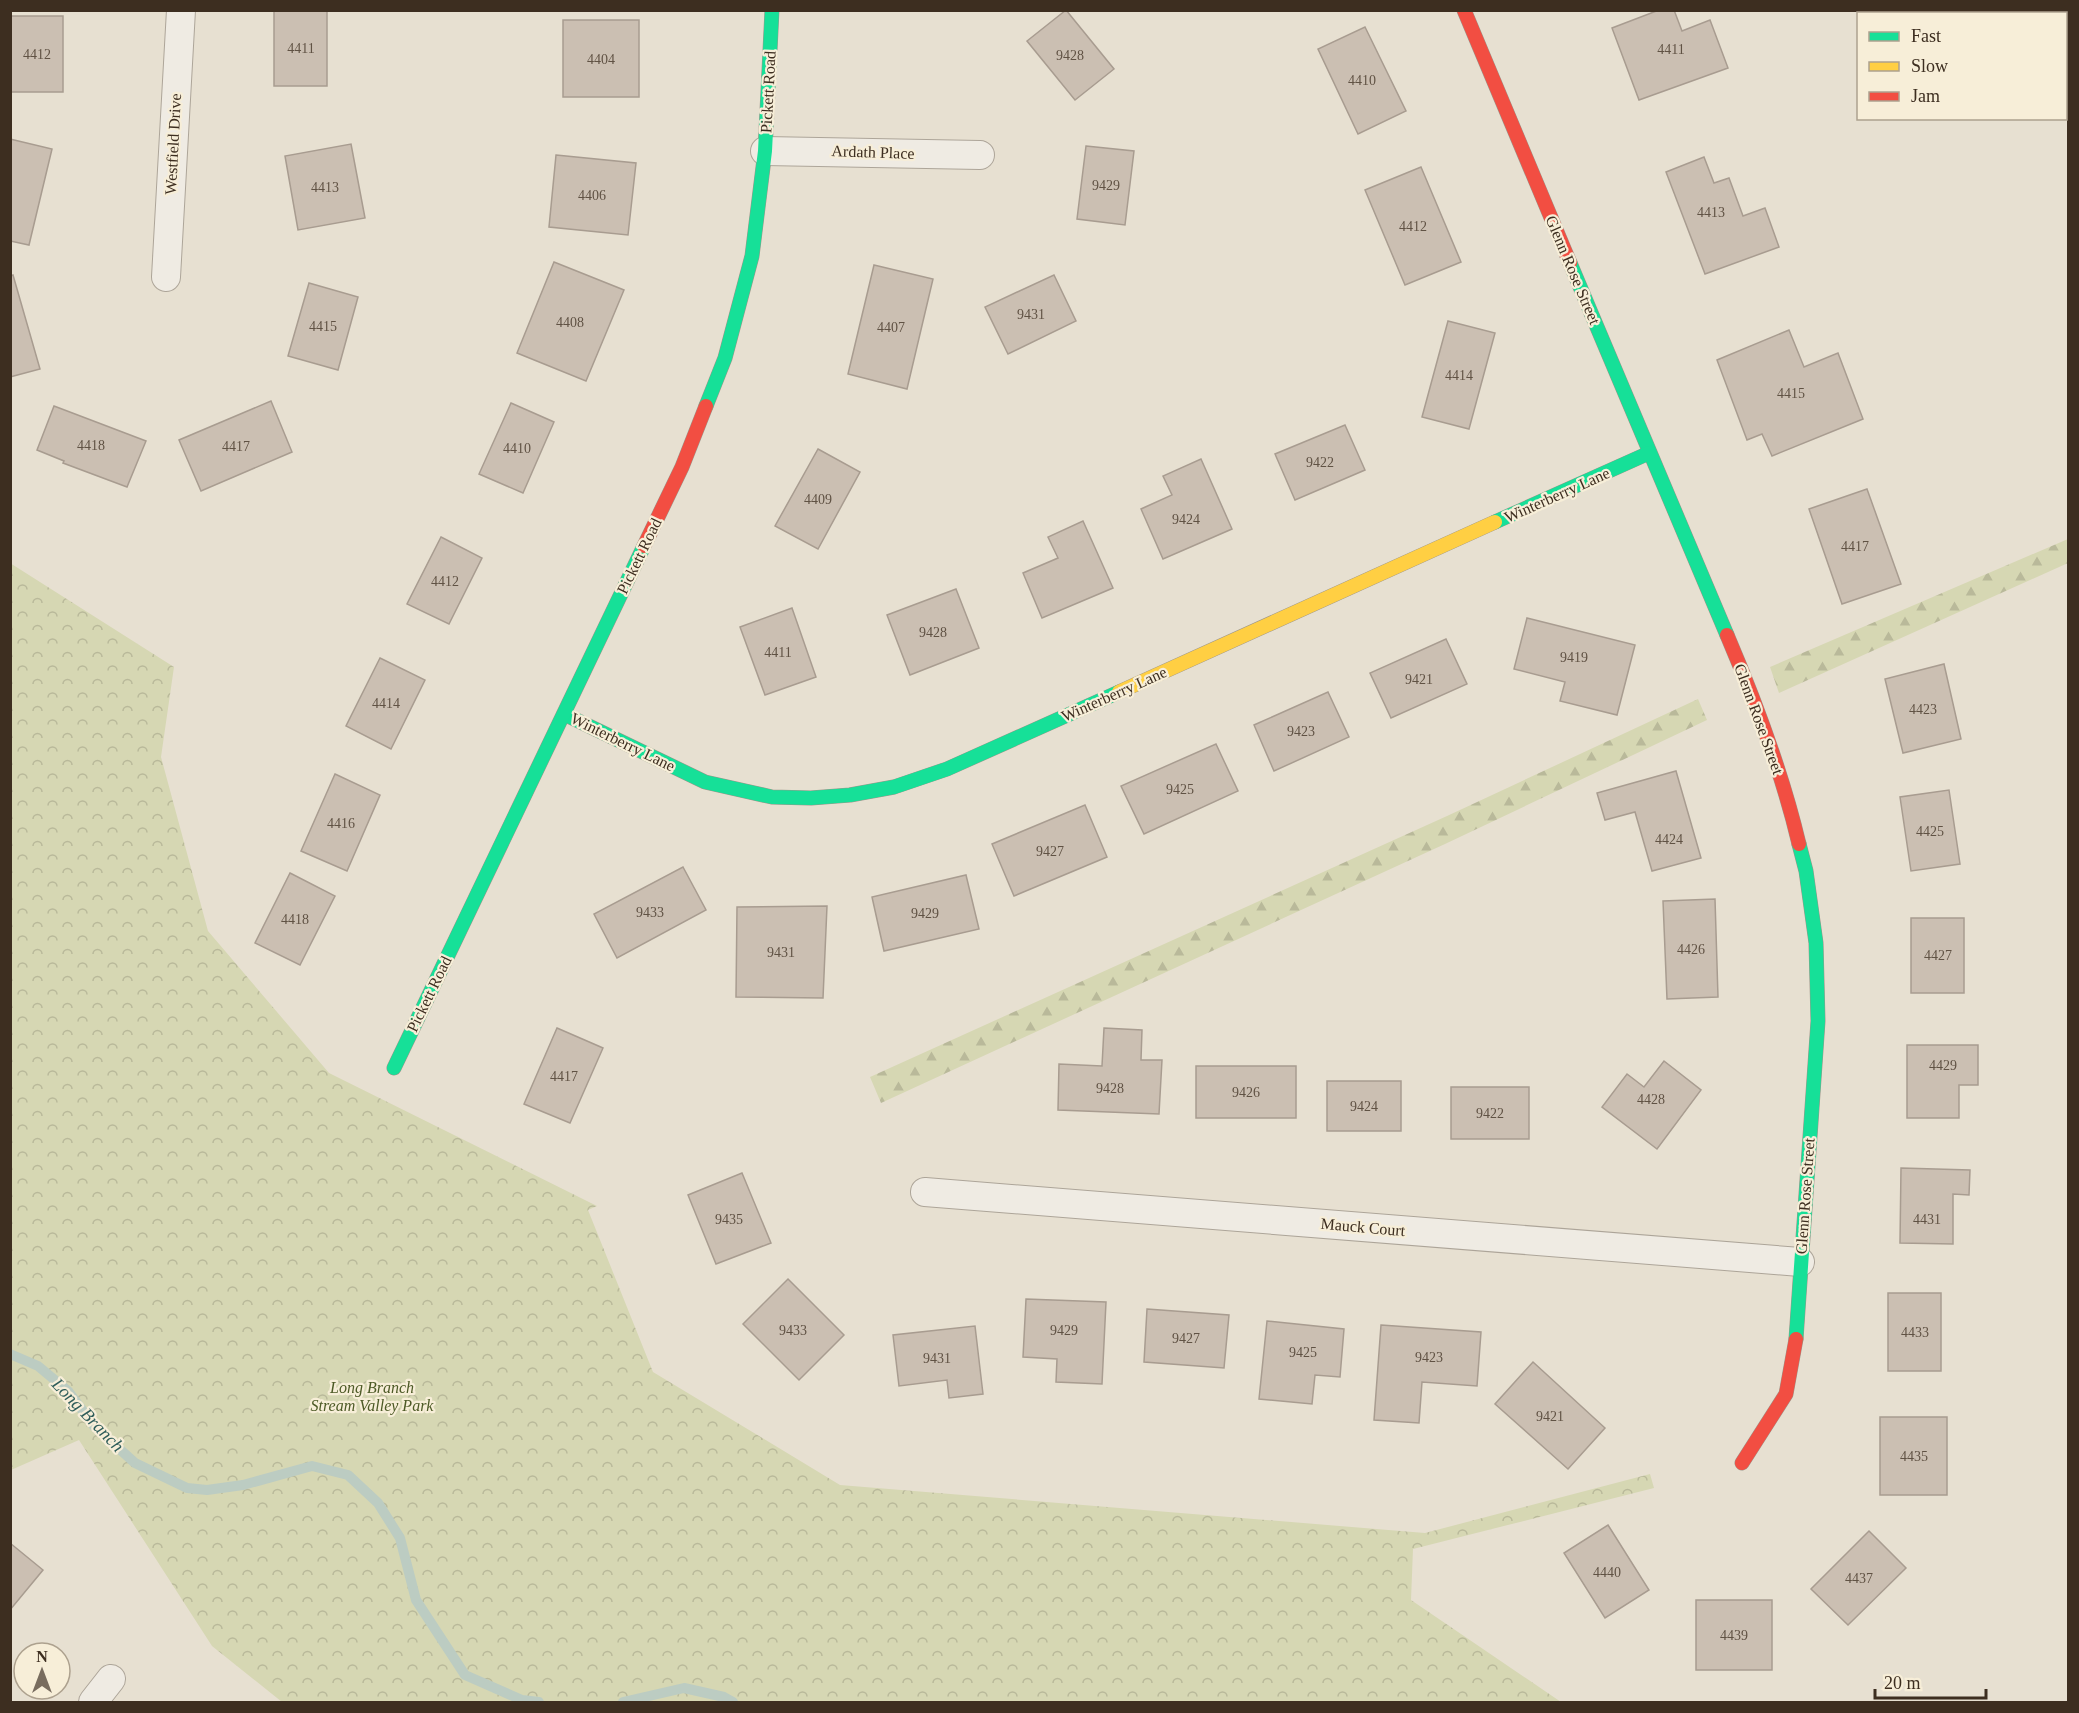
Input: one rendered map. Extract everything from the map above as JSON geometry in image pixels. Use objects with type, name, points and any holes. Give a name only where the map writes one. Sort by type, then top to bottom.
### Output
[{"type":"street","name":"Westfield Drive","points":[[166,277],[181,10]]},
{"type":"street","name":"Pickett Road","points":[[394,1068],[682,467],[725,358],[752,256],[765,151],[772,10]]},
{"type":"street","name":"Glenn Rose Street","points":[[1464,10],[1759,711],[1790,806],[1806,871],[1815,943],[1818,1021],[1795,1346],[1786,1394],[1742,1463]]},
{"type":"street","name":"Ardath Place","points":[[765,151],[980,155]]},
{"type":"street","name":"Winterberry Lane","points":[[564,714],[705,782],[734,790],[772,796],[811,798],[850,795],[894,787],[947,770],[1649,453]]},
{"type":"street","name":"Mauck Court","points":[[925,1192],[1800,1262]]},
{"type":"street","points":[[93,1702],[111,1679]]},
{"type":"green space","points":[[2068,539],[2068,563],[1779,693],[1770,667]]},
{"type":"green space","name":"Long Branch Stream Valley Park","points":[[10,563],[174,667],[161,757],[208,931],[329,1073],[597,1206],[588,1210],[653,1372],[840,1485],[1425,1533],[1650,1474],[1654,1488],[1413,1549],[1411,1600],[1561,1702],[282,1702],[212,1646],[79,1440],[11,1470]]},
{"type":"green space","points":[[1698,699],[1707,720],[1445,844],[881,1103],[870,1077],[1447,816]]},
{"type":"building","points":[[274,10],[327,10],[327,86],[274,86]]},
{"type":"building","points":[[1066,10],[1114,69],[1075,100],[1027,41]]},
{"type":"building","points":[[1659,10],[1674,10],[1682,31],[1710,20],[1728,68],[1639,100],[1612,28]]},
{"type":"building","points":[[11,16],[63,16],[63,92],[11,92]]},
{"type":"building","points":[[563,20],[639,20],[639,97],[563,97]]},
{"type":"building","points":[[1365,27],[1406,111],[1358,134],[1318,49]]},
{"type":"building","points":[[10,139],[52,149],[29,245],[10,241]]},
{"type":"building","points":[[351,144],[365,218],[298,230],[285,156]]},
{"type":"building","points":[[1086,146],[1134,151],[1125,225],[1077,219]]},
{"type":"building","points":[[556,155],[636,163],[628,235],[549,227]]},
{"type":"building","points":[[1704,157],[1714,183],[1729,178],[1743,216],[1765,208],[1779,247],[1705,274],[1666,172]]},
{"type":"building","points":[[1421,167],[1461,262],[1405,285],[1365,190]]},
{"type":"building","points":[[554,262],[624,290],[586,381],[517,353]]},
{"type":"building","points":[[874,265],[933,279],[907,389],[848,374]]},
{"type":"building","points":[[13,275],[40,369],[10,377],[10,276]]},
{"type":"building","points":[[1054,275],[1076,321],[1008,354],[985,307]]},
{"type":"building","points":[[309,283],[358,297],[338,370],[288,356]]},
{"type":"building","points":[[1448,321],[1495,333],[1469,429],[1422,417]]},
{"type":"building","points":[[1789,330],[1804,367],[1838,353],[1863,419],[1772,456],[1762,434],[1747,440],[1717,360]]},
{"type":"building","points":[[271,401],[292,452],[201,491],[179,440]]},
{"type":"building","points":[[511,403],[554,422],[523,493],[479,474]]},
{"type":"building","points":[[54,406],[146,441],[127,487],[63,463],[64,461],[37,450]]},
{"type":"building","points":[[1345,425],[1365,470],[1295,500],[1275,454]]},
{"type":"building","points":[[818,449],[860,472],[818,549],[775,526]]},
{"type":"building","points":[[1201,459],[1232,529],[1163,559],[1141,509],[1172,495],[1163,476]]},
{"type":"building","points":[[1867,489],[1901,584],[1842,604],[1809,509]]},
{"type":"building","points":[[1083,521],[1113,588],[1042,618],[1023,573],[1058,558],[1048,537]]},
{"type":"building","points":[[441,537],[482,558],[449,624],[407,604]]},
{"type":"building","points":[[956,589],[979,648],[910,675],[887,615]]},
{"type":"building","points":[[792,608],[816,677],[765,695],[740,627]]},
{"type":"building","points":[[1527,618],[1635,645],[1617,715],[1560,701],[1565,682],[1514,669]]},
{"type":"building","points":[[1446,639],[1467,684],[1391,718],[1370,673]]},
{"type":"building","points":[[380,658],[425,680],[391,749],[346,726]]},
{"type":"building","points":[[1944,664],[1961,739],[1903,753],[1885,679]]},
{"type":"building","points":[[1328,692],[1349,737],[1274,771],[1254,725]]},
{"type":"building","points":[[1216,744],[1238,791],[1144,834],[1121,786]]},
{"type":"building","points":[[1676,771],[1701,858],[1652,871],[1635,812],[1605,820],[1597,793]]},
{"type":"building","points":[[335,774],[380,795],[347,871],[301,851]]},
{"type":"building","points":[[1949,790],[1960,864],[1911,871],[1900,797]]},
{"type":"building","points":[[1085,805],[1107,857],[1014,896],[992,844]]},
{"type":"building","points":[[683,867],[706,910],[617,958],[594,914]]},
{"type":"building","points":[[290,873],[335,896],[300,965],[255,943]]},
{"type":"building","points":[[966,875],[979,929],[884,951],[872,897]]},
{"type":"building","points":[[1715,899],[1718,997],[1667,999],[1663,901]]},
{"type":"building","points":[[827,906],[823,998],[736,997],[737,907]]},
{"type":"building","points":[[1911,918],[1964,918],[1964,993],[1911,993]]},
{"type":"building","points":[[557,1028],[603,1048],[570,1123],[524,1104]]},
{"type":"building","points":[[1104,1028],[1142,1030],[1141,1060],[1162,1060],[1159,1114],[1058,1110],[1059,1064],[1102,1066]]},
{"type":"building","points":[[1907,1045],[1978,1045],[1978,1085],[1959,1085],[1959,1118],[1907,1118]]},
{"type":"building","points":[[1664,1061],[1701,1090],[1657,1149],[1602,1107],[1627,1074],[1644,1087]]},
{"type":"building","points":[[1196,1066],[1296,1066],[1296,1118],[1196,1118]]},
{"type":"building","points":[[1327,1081],[1401,1081],[1401,1131],[1327,1131]]},
{"type":"building","points":[[1451,1087],[1529,1087],[1529,1139],[1451,1139]]},
{"type":"building","points":[[1901,1168],[1970,1170],[1969,1195],[1953,1194],[1953,1244],[1900,1243]]},
{"type":"building","points":[[742,1173],[771,1243],[716,1264],[688,1195]]},
{"type":"building","points":[[788,1279],[844,1335],[799,1380],[743,1324]]},
{"type":"building","points":[[1888,1293],[1941,1293],[1941,1371],[1888,1371]]},
{"type":"building","points":[[1026,1299],[1106,1302],[1102,1384],[1056,1382],[1057,1359],[1023,1357]]},
{"type":"building","points":[[1147,1309],[1229,1315],[1224,1368],[1144,1362]]},
{"type":"building","points":[[1267,1321],[1344,1329],[1340,1377],[1315,1375],[1312,1404],[1259,1399]]},
{"type":"building","points":[[1381,1325],[1481,1332],[1477,1386],[1422,1382],[1419,1423],[1374,1420]]},
{"type":"building","points":[[975,1326],[983,1394],[949,1398],[947,1380],[899,1386],[893,1335]]},
{"type":"building","points":[[1533,1362],[1605,1428],[1568,1469],[1495,1404]]},
{"type":"building","points":[[1880,1417],[1947,1417],[1947,1495],[1880,1495]]},
{"type":"building","points":[[1608,1525],[1649,1590],[1605,1618],[1564,1553]]},
{"type":"building","points":[[1869,1531],[1906,1568],[1848,1625],[1811,1589]]},
{"type":"building","points":[[10,1543],[43,1570],[10,1610]]},
{"type":"building","points":[[1696,1600],[1772,1600],[1772,1670],[1696,1670]]},
{"type":"waterway","name":"Long Branch","points":[[10,1354],[38,1366],[68,1391],[94,1426],[135,1463],[187,1488],[207,1490],[243,1485],[312,1466],[348,1475],[378,1503],[400,1538],[416,1600],[465,1675],[522,1700],[539,1702]]},
{"type":"waterway","name":"Long Branch","points":[[623,1702],[684,1688],[724,1697],[733,1702]]},
{"type":"traffic: fast","points":[[706,406],[725,358],[752,256],[765,151],[772,10]]},
{"type":"traffic: fast","points":[[1570,263],[1727,635]]},
{"type":"traffic: fast","points":[[1495,522],[1649,453]]},
{"type":"traffic: fast","points":[[394,1068],[644,546]]},
{"type":"traffic: fast","points":[[564,714],[705,782],[772,797],[811,798],[850,795],[894,787],[947,769],[1119,692]]},
{"type":"traffic: fast","points":[[1796,1339],[1818,1021],[1816,943],[1806,871],[1799,844]]},
{"type":"traffic: slow","points":[[1119,692],[1495,522]]},
{"type":"traffic: jam","points":[[1464,10],[1570,263]]},
{"type":"traffic: jam","points":[[644,546],[682,467],[706,406]]},
{"type":"traffic: jam","points":[[1727,635],[1768,738],[1799,844]]},
{"type":"traffic: jam","points":[[1742,1463],[1786,1394],[1796,1339]]}]
